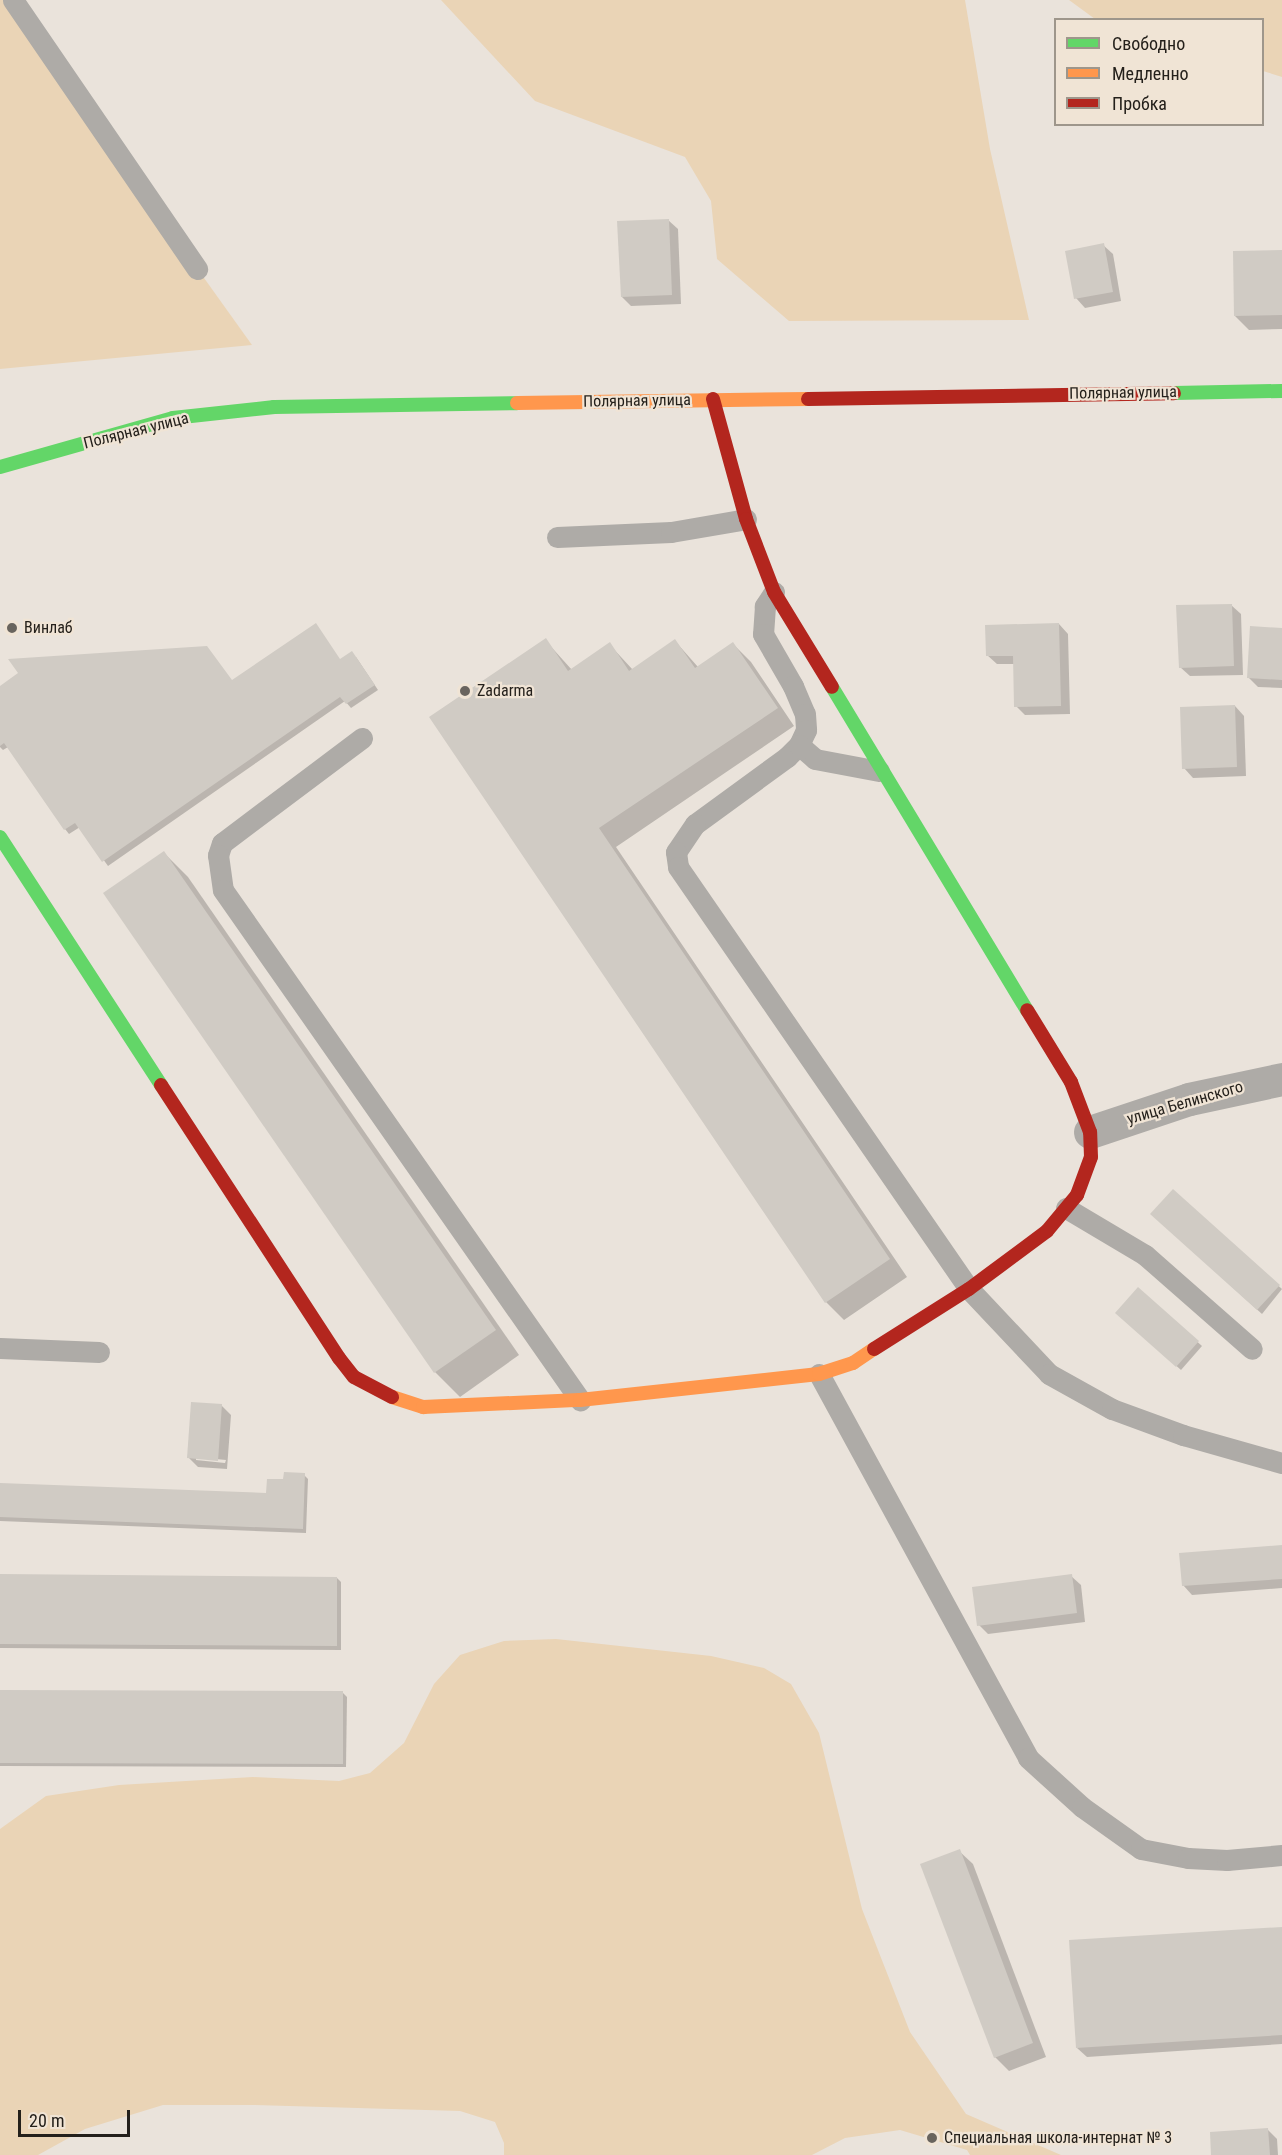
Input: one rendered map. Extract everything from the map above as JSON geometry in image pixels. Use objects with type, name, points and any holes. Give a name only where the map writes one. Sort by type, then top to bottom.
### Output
[{"type":"street","name":"Полярная улица","points":[[0,467],[173,418],[274,407],[1282,391]]},
{"type":"street","points":[[0,837],[354,1377],[378,1393],[423,1407],[580,1400],[819,1374],[853,1363],[969,1288],[1047,1232],[1077,1195],[1091,1157],[1090,1132],[1071,1082],[879,771],[774,592],[746,519],[713,399]]},
{"type":"street","name":"улица Белинского","points":[[1090,1132],[1190,1099],[1282,1079]]},
{"type":"lane","points":[[13,0],[197,269]]},
{"type":"lane","points":[[557,537],[671,532],[746,519]]},
{"type":"lane","points":[[774,592],[765,606],[763,634],[805,714],[806,730],[799,745],[695,824],[676,852],[678,867],[969,1288],[1049,1374],[1112,1409],[1183,1435],[1282,1463]]},
{"type":"lane","points":[[362,738],[222,843],[218,855],[224,890],[580,1400]]},
{"type":"lane","points":[[799,745],[823,762],[879,771]]},
{"type":"lane","points":[[1066,1208],[1145,1255],[1252,1349]]},
{"type":"lane","points":[[0,1348],[99,1353]]},
{"type":"lane","points":[[819,1374],[1028,1758],[1082,1807],[1141,1848],[1188,1858],[1227,1860],[1282,1855]]},
{"type":"shaded area","points":[[0,0],[5,0],[252,345],[0,369]]},
{"type":"shaded area","points":[[441,0],[965,0],[990,149],[1029,320],[789,321],[717,259],[711,201],[685,157],[535,101]]},
{"type":"shaded area","points":[[1069,0],[1282,0],[1282,77],[1264,71],[1264,18],[1094,18]]},
{"type":"shaded area","points":[[556,1639],[711,1656],[764,1668],[791,1684],[819,1733],[862,1909],[910,2032],[966,2114],[1061,2155],[970,2155],[967,2150],[900,2130],[845,2138],[812,2155],[504,2155],[504,2143],[495,2122],[460,2111],[255,2105],[163,2105],[85,2129],[38,2155],[0,2155],[0,1829],[46,1796],[119,1785],[253,1777],[339,1781],[370,1773],[404,1743],[434,1684],[460,1655],[504,1641]]},
{"type":"building","points":[[669,219],[672,295],[621,297],[617,221]]},
{"type":"building","points":[[1104,243],[1113,292],[1074,299],[1065,251]]},
{"type":"building","points":[[1282,250],[1282,315],[1234,316],[1233,251]]},
{"type":"building","points":[[1232,604],[1234,666],[1179,668],[1176,605]]},
{"type":"building","points":[[316,623],[340,659],[352,651],[375,685],[346,704],[340,697],[102,862],[75,823],[64,830],[4,743],[0,746],[0,686],[18,673],[8,659],[207,646],[232,680]]},
{"type":"building","points":[[1059,623],[1061,706],[1014,707],[1013,656],[986,656],[985,625]]},
{"type":"building","points":[[1250,626],[1282,628],[1282,680],[1247,678]]},
{"type":"building","points":[[546,638],[568,671],[610,642],[629,671],[675,639],[695,668],[733,642],[778,708],[599,828],[890,1259],[825,1303],[429,717]]},
{"type":"building","points":[[1235,705],[1237,767],[1182,769],[1180,707]]},
{"type":"building","points":[[164,851],[496,1330],[434,1373],[103,893]]},
{"type":"building","points":[[1173,1189],[1280,1285],[1257,1310],[1150,1214]]},
{"type":"building","points":[[1138,1287],[1199,1341],[1176,1367],[1115,1313]]},
{"type":"building","points":[[191,1402],[222,1404],[218,1461],[187,1458]]},
{"type":"building","points":[[284,1472],[305,1473],[303,1529],[0,1517],[0,1483],[266,1493],[267,1479],[283,1479]]},
{"type":"building","points":[[1282,1545],[1282,1579],[1182,1586],[1179,1553]]},
{"type":"building","points":[[0,1574],[337,1577],[337,1646],[0,1644]]},
{"type":"building","points":[[1072,1574],[1077,1613],[977,1626],[972,1587]]},
{"type":"building","points":[[0,1690],[343,1691],[343,1764],[0,1763]]},
{"type":"building","points":[[960,1849],[1033,2043],[994,2058],[920,1864]]},
{"type":"building","points":[[1282,1927],[1282,2035],[1076,2048],[1069,1940]]},
{"type":"building","points":[[1268,2128],[1270,2155],[1211,2155],[1210,2132]]},
{"type":"traffic: fast","points":[[1174,393],[1282,391]]},
{"type":"traffic: fast","points":[[0,467],[173,418],[274,407],[517,403]]},
{"type":"traffic: fast","points":[[832,687],[1027,1010]]},
{"type":"traffic: fast","points":[[0,837],[161,1085]]},
{"type":"traffic: slow","points":[[517,403],[808,399]]},
{"type":"traffic: slow","points":[[392,1397],[423,1407],[580,1400],[819,1374],[853,1363],[874,1349]]},
{"type":"traffic: jam","points":[[808,399],[1174,393]]},
{"type":"traffic: jam","points":[[713,399],[746,519],[774,592],[832,687]]},
{"type":"traffic: jam","points":[[874,1349],[969,1289],[1047,1231],[1077,1195],[1091,1157],[1090,1132],[1071,1082],[1027,1010]]},
{"type":"traffic: jam","points":[[161,1085],[339,1358],[354,1377],[392,1397]]},
{"type":"place","name":"Винлаб","points":[[12,628]]},
{"type":"place","name":"Zadarma","points":[[465,691]]},
{"type":"place","name":"Специальная школа-интернат № 3","points":[[932,2138]]}]
